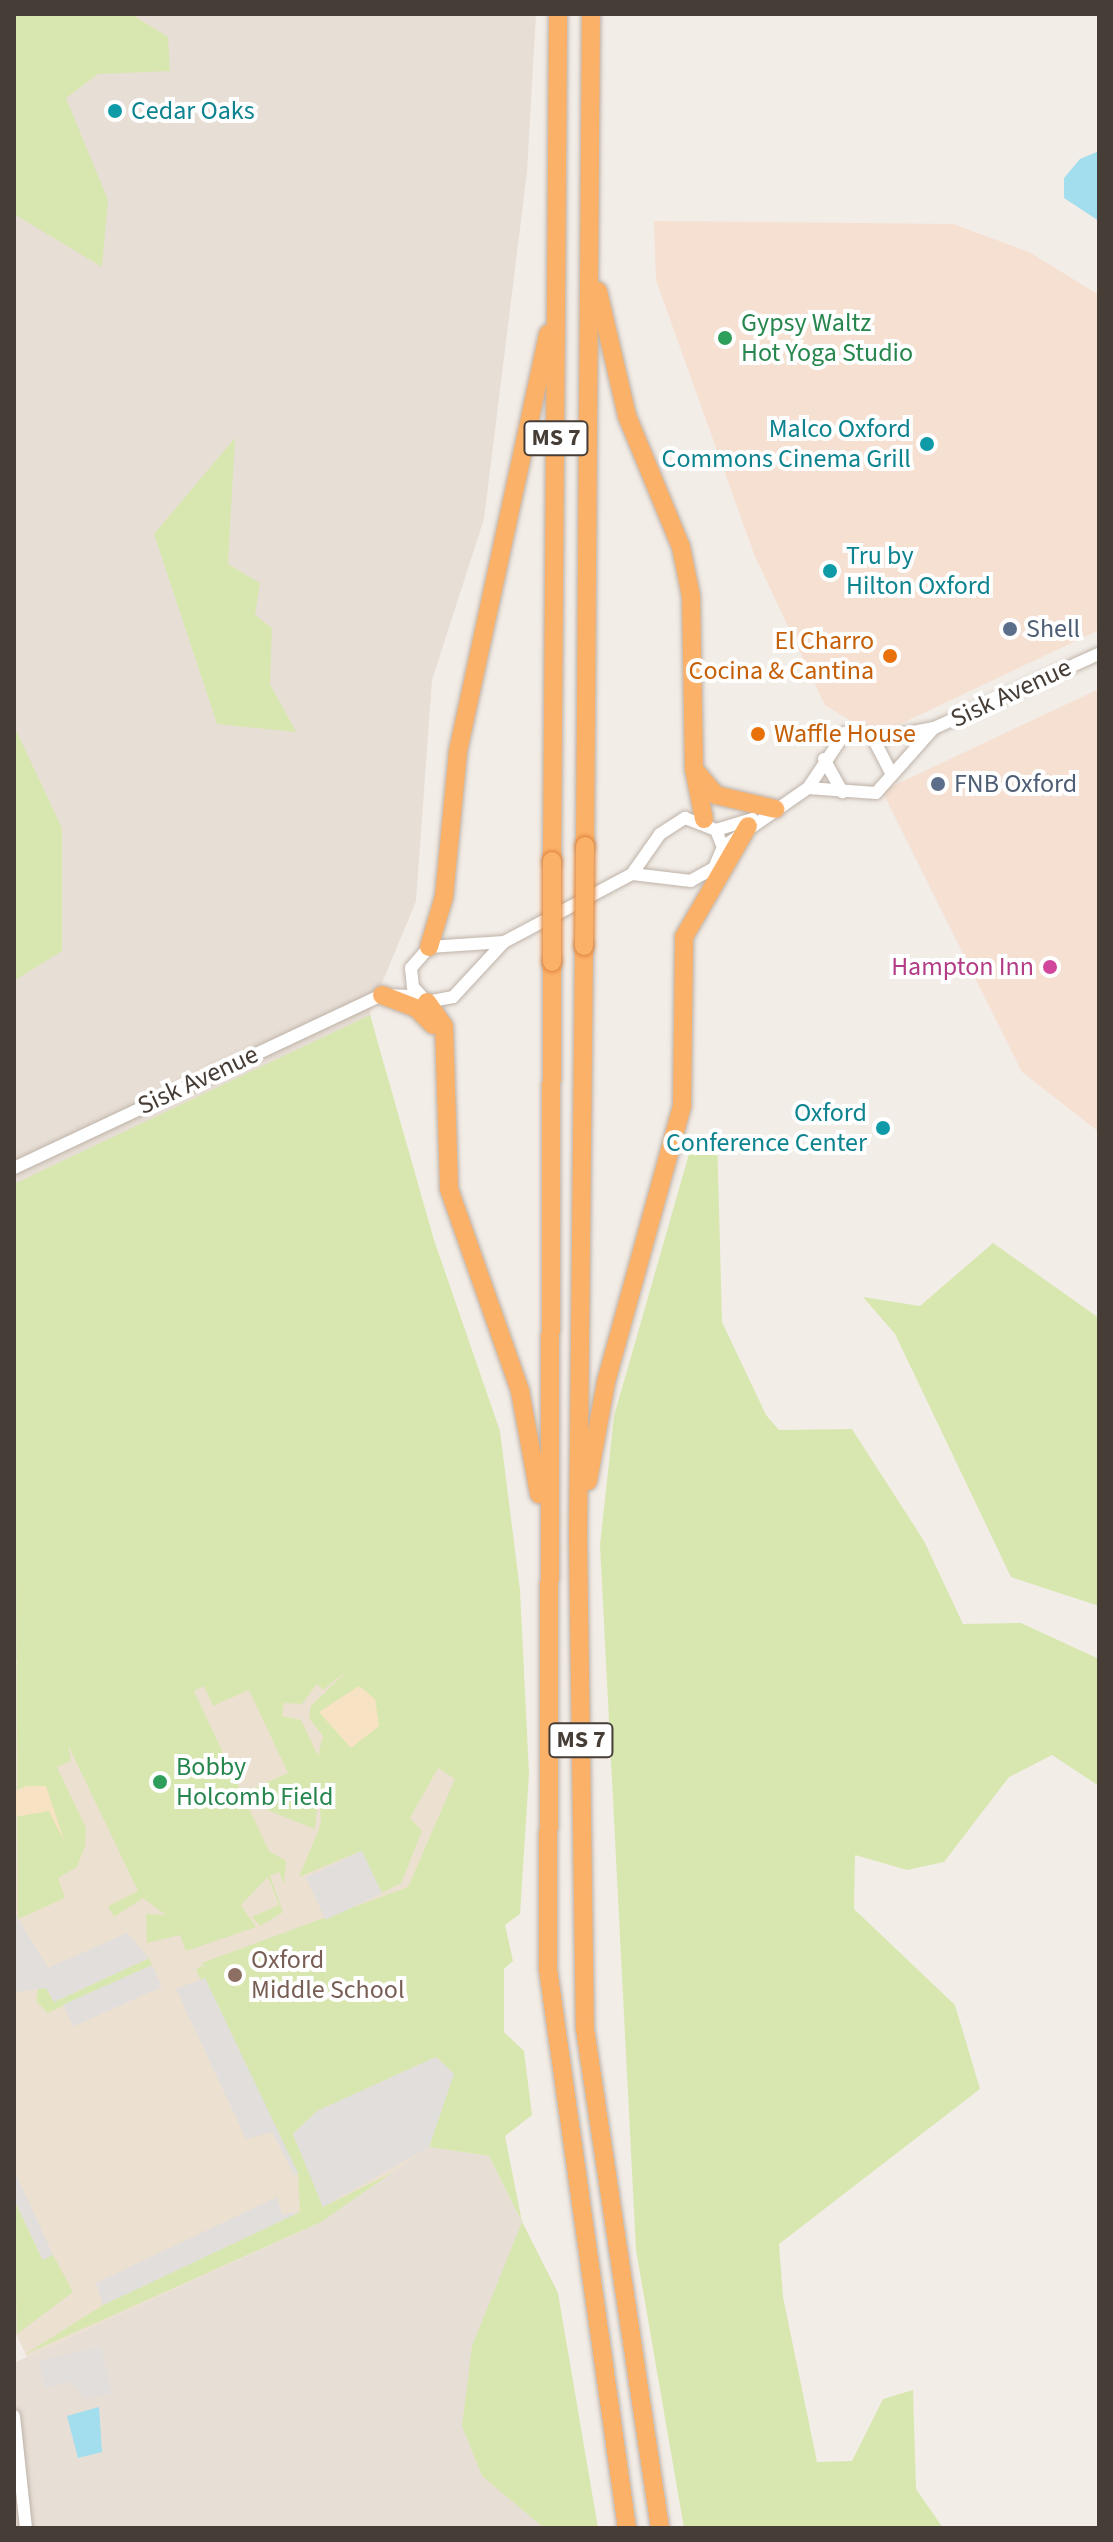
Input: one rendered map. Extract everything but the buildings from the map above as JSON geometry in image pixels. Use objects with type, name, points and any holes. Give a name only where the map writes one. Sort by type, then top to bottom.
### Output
[{"type":"highway","name":"MS 7","points":[[558,14],[548,1969],[627,2528]]},
{"type":"highway","name":"MS 7","points":[[591,14],[578,1535],[586,2044],[660,2528]]},
{"type":"highway","points":[[590,227],[611,363],[681,547],[691,596],[694,769],[710,825]]},
{"type":"highway","points":[[429,947],[444,897],[458,751],[530,437],[558,260]]},
{"type":"highway","points":[[684,937],[761,817],[716,795],[694,769]]},
{"type":"highway","points":[[578,1535],[606,1382],[682,1106],[682,919],[703,876]]},
{"type":"highway","points":[[382,995],[416,1008],[445,1045]]},
{"type":"highway","points":[[423,999],[444,1026],[449,1189],[520,1391],[548,1552]]},
{"type":"street","name":"Sisk Avenue","points":[[632,874],[703,876],[723,847],[761,817],[808,788],[824,759],[845,733],[872,736],[934,728],[1096,654]]},
{"type":"street","name":"Sisk Avenue","points":[[808,788],[876,793],[934,728]]},
{"type":"street","points":[[872,736],[891,773]]},
{"type":"street","points":[[824,759],[842,792]]},
{"type":"street","name":"Sisk Avenue","points":[[382,995],[423,999],[453,997],[504,942],[632,874],[667,828],[761,817]]},
{"type":"street","points":[[710,825],[723,847]]},
{"type":"street","name":"Sisk Avenue","points":[[14,1168],[382,995],[429,947],[504,942]]},
{"type":"street","points":[[411,968],[423,999]]},
{"type":"street","points":[[14,2416],[26,2528]]},
{"type":"shaded area","points":[[14,14],[536,14],[527,172],[484,519],[432,680],[416,901],[370,1012],[392,1145],[14,1664]]},
{"type":"shaded area","points":[[654,221],[953,224],[1029,252],[1099,295],[1099,630],[875,736],[825,705],[754,554],[656,280]]},
{"type":"shaded area","points":[[1099,689],[1099,1132],[1022,1072],[882,791]]},
{"type":"shaded area","name":"Oxford Middle School","points":[[306,1604],[464,1739],[429,2147],[321,2222],[27,2357],[14,2330],[14,1664]]},
{"type":"shaded area","points":[[362,1851],[382,1894],[326,1920],[306,1877]]},
{"type":"shaded area","points":[[14,1912],[48,1968],[127,1933],[149,1958],[54,2002],[46,1988],[16,1992]]},
{"type":"shaded area","points":[[152,1965],[162,1987],[73,2026],[63,2004]]},
{"type":"shaded area","points":[[205,1978],[298,2173],[294,2175],[272,2132],[246,2139],[176,1989]]},
{"type":"shaded area","points":[[436,2057],[454,2074],[429,2147],[323,2207],[293,2134],[317,2111]]},
{"type":"shaded area","points":[[429,2147],[489,2156],[558,2293],[585,2528],[14,2528],[14,2363],[321,2222]]},
{"type":"shaded area","points":[[14,2170],[53,2255],[43,2260],[14,2199]]},
{"type":"shaded area","points":[[277,2197],[282,2214],[300,2212],[103,2305],[96,2283]]},
{"type":"shaded area","points":[[101,2347],[112,2393],[84,2399],[72,2382],[45,2388],[39,2361]]},
{"type":"green space","points":[[14,14],[131,14],[168,37],[170,71],[98,74],[66,98],[108,200],[102,267],[14,214]]},
{"type":"green space","points":[[235,438],[228,564],[260,583],[255,615],[272,628],[270,684],[296,732],[217,724],[154,534]]},
{"type":"green space","points":[[14,726],[62,828],[62,951],[14,981]]},
{"type":"green space","points":[[370,1015],[434,1240],[500,1431],[520,1590],[529,1774],[520,1914],[505,1925],[513,1961],[504,1969],[504,2032],[524,2051],[532,2115],[505,2136],[522,2222],[489,2156],[429,2147],[453,2074],[436,2057],[317,2111],[293,2134],[323,2207],[393,2172],[321,2222],[24,2355],[103,2305],[300,2212],[298,2173],[196,1970],[202,1965],[208,1972],[202,1963],[408,1887],[455,1779],[438,1768],[410,1818],[422,1831],[401,1883],[382,1893],[361,1851],[299,1877],[321,1824],[319,1789],[315,1829],[260,1807],[252,1789],[288,1773],[249,1690],[213,1706],[204,1686],[194,1691],[269,1851],[286,1861],[284,1884],[279,1872],[270,1876],[283,1912],[260,1926],[252,1917],[279,1905],[268,1877],[241,1905],[256,1927],[186,1951],[180,1935],[147,1943],[146,1914],[166,1915],[143,1898],[114,1917],[108,1906],[138,1891],[68,1745],[71,1761],[57,1767],[86,1828],[85,1846],[77,1867],[58,1878],[65,1898],[18,1919],[14,1184]],"holes":[[[349,1669],[311,1706],[309,1718],[323,1736],[318,1756],[301,1720],[282,1716],[284,1703],[302,1704],[317,1684],[323,1690]]]},
{"type":"green space","points":[[717,1133],[722,1322],[766,1415],[779,1430],[852,1429],[924,1541],[963,1624],[1021,1623],[1099,1659],[1099,1786],[1052,1755],[1009,1777],[944,1862],[907,1870],[855,1855],[854,1909],[955,2005],[980,2089],[779,2244],[783,2297],[817,2462],[852,2461],[883,2399],[913,2390],[916,2489],[943,2528],[684,2528],[636,2250],[600,1545],[614,1416],[691,1147]]},
{"type":"green space","points":[[993,1243],[1099,1318],[1099,1606],[1011,1577],[895,1334],[863,1297],[920,1306]]},
{"type":"green space","points":[[149,1958],[152,1965],[48,2013],[36,2001],[38,1989],[46,1988],[54,2002]]},
{"type":"green space","points":[[14,2199],[42,2259],[53,2255],[73,2292],[17,2334]]},
{"type":"green space","points":[[522,2222],[558,2293],[598,2528],[544,2528],[482,2476],[462,2426],[472,2346]]},
{"type":"sand","points":[[359,1686],[375,1699],[379,1726],[351,1748],[319,1712]]},
{"type":"sand","points":[[27,1786],[46,1786],[65,1843],[49,1811],[14,1817],[14,1791]]},
{"type":"water","points":[[1099,151],[1099,221],[1064,198],[1064,178],[1080,159]]},
{"type":"water","points":[[99,2407],[102,2452],[78,2458],[67,2416]]},
{"type":"place","name":"Cedar Oaks","points":[[115,111]]},
{"type":"place","name":"Gypsy Waltz Hot Yoga Studio","points":[[725,338]]},
{"type":"place","name":"Malco Oxford Commons Cinema Grill","points":[[927,444]]},
{"type":"place","name":"Tru by Hilton Oxford","points":[[830,571]]},
{"type":"place","name":"Shell","points":[[1010,629]]},
{"type":"place","name":"El Charro Cocina & Cantina","points":[[890,656]]},
{"type":"place","name":"Waffle House","points":[[758,734]]},
{"type":"place","name":"FNB Oxford","points":[[938,784]]},
{"type":"place","name":"Hampton Inn","points":[[1050,967]]},
{"type":"place","name":"Oxford Conference Center","points":[[883,1128]]},
{"type":"place","name":"Bobby Holcomb Field","points":[[160,1782]]},
{"type":"place","name":"Oxford Middle School","points":[[235,1975]]}]
